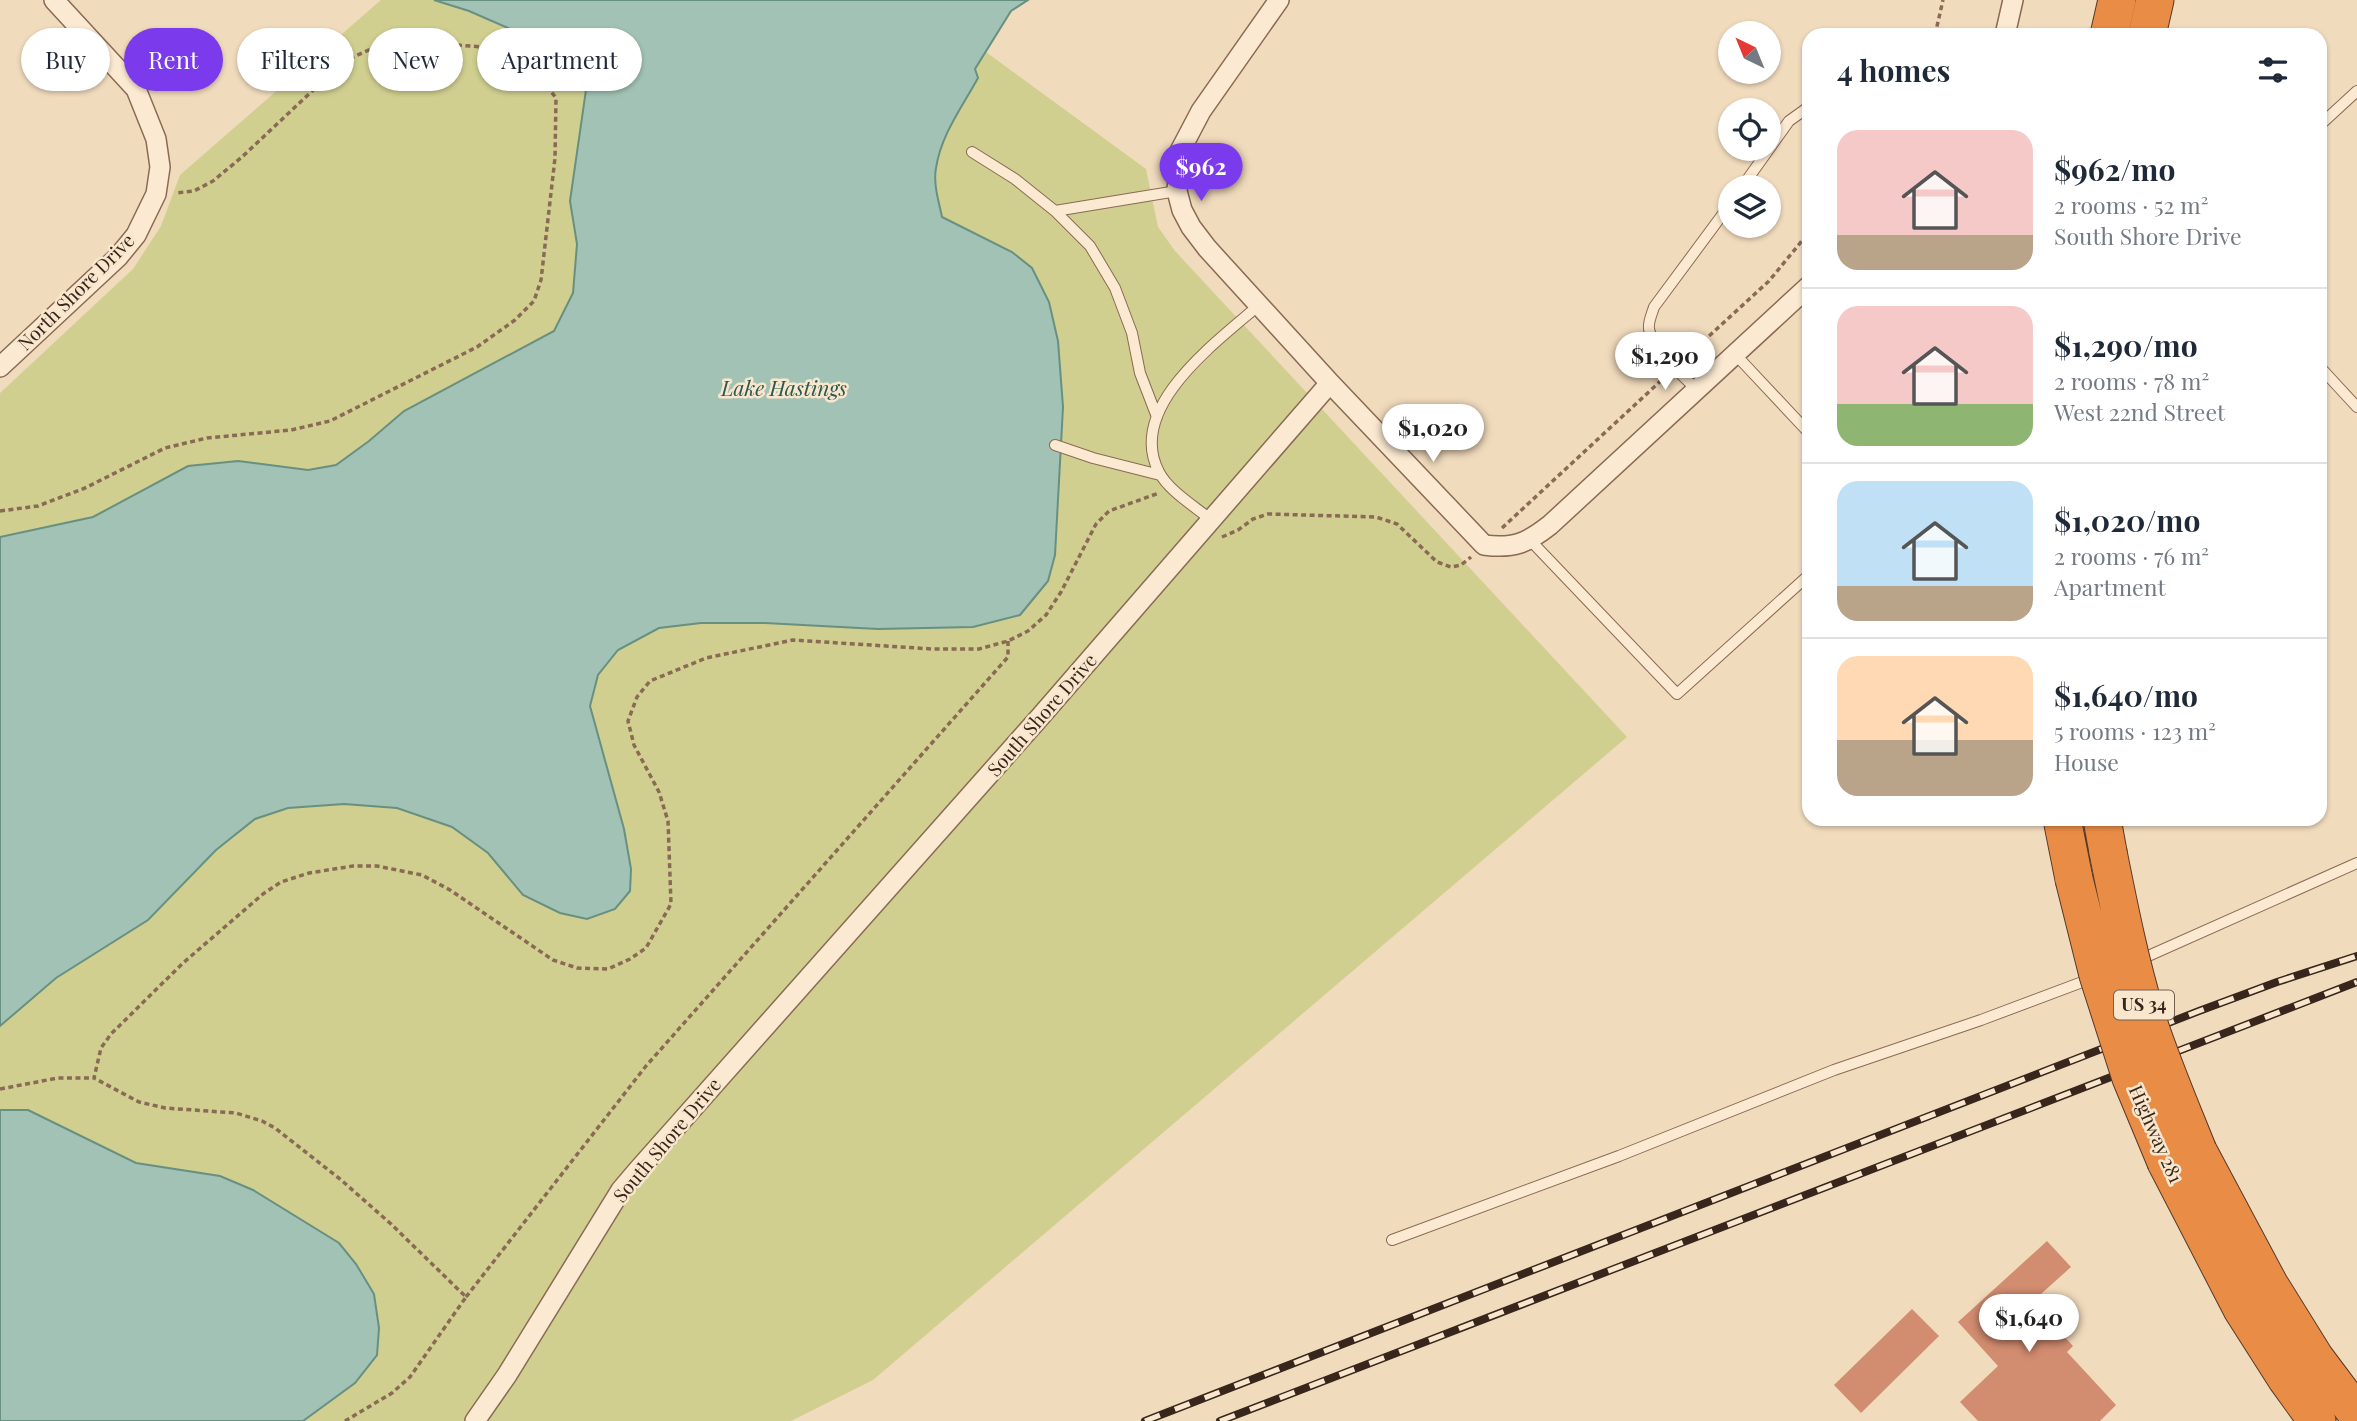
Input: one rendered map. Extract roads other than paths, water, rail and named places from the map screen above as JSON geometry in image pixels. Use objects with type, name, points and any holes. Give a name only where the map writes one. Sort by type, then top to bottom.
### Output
[{"type":"highway","points":[[2111,28],[2117,0]]},
{"type":"highway","points":[[2149,28],[2155,0]]},
{"type":"highway","name":"Highway 281","points":[[2063,826],[2098,975],[2131,1078],[2269,1284],[2315,1358],[2357,1414]]},
{"type":"highway","name":"Highway 281","points":[[2105,836],[2122,921],[2146,1013],[2164,1068],[2182,1156],[2242,1310],[2286,1378],[2318,1421]]},
{"type":"street","name":"North Shore Drive","points":[[0,367],[118,257],[136,235],[156,194],[160,167],[156,139],[136,89],[54,0]]},
{"type":"street","points":[[1279,0],[1201,111],[1180,151],[1177,191],[1182,210],[1206,248],[1484,545],[1515,545],[1537,534],[1802,292]]},
{"type":"street","points":[[2007,28],[2013,0]]},
{"type":"street","name":"South Shore Drive","points":[[475,1421],[507,1375],[621,1190],[1040,718],[1206,523],[1330,383]]},
{"type":"lane","points":[[2327,119],[2357,91]]},
{"type":"lane","points":[[1751,175],[1790,121],[1802,112]]},
{"type":"lane","points":[[972,152],[1015,179],[1055,211],[1090,246],[1115,288],[1132,333],[1140,373],[1157,417]]},
{"type":"lane","points":[[1055,211],[1177,191]]},
{"type":"lane","points":[[1697,390],[1651,338],[1648,325],[1654,307],[1718,221]]},
{"type":"lane","points":[[1206,523],[1160,475],[1153,457],[1152,439],[1157,417],[1175,383],[1188,368],[1259,305]]},
{"type":"lane","points":[[1735,354],[1802,425]]},
{"type":"lane","points":[[2327,375],[2357,407]]},
{"type":"lane","points":[[1055,445],[1160,475]]},
{"type":"lane","points":[[1537,534],[1677,694],[1802,581]]},
{"type":"lane","points":[[2117,969],[2154,955],[2357,863]]},
{"type":"lane","points":[[1392,1240],[1619,1156],[1834,1070],[1981,1020],[2105,973]]},
{"type":"water","name":"Lake Hastings","points":[[434,0],[1028,0],[1011,11],[975,69],[978,78],[942,144],[935,180],[942,217],[1012,252],[1032,268],[1049,302],[1058,341],[1063,407],[1055,555],[1048,581],[1020,615],[973,627],[878,629],[765,623],[701,623],[659,628],[618,650],[598,675],[590,706],[624,829],[631,869],[630,891],[615,909],[587,919],[560,913],[523,895],[488,853],[452,827],[397,808],[344,804],[288,808],[255,819],[216,850],[148,920],[56,978],[0,1026],[0,537],[93,517],[188,466],[238,461],[308,470],[336,465],[404,411],[554,331],[573,293],[577,244],[570,201],[586,91],[642,91],[642,28],[508,28],[469,11]]},
{"type":"water","points":[[0,1110],[28,1110],[136,1163],[220,1176],[253,1190],[339,1243],[356,1264],[374,1294],[379,1328],[377,1355],[355,1383],[303,1421],[0,1421]]},
{"type":"railway","points":[[1145,1421],[2199,1011],[2357,956]]},
{"type":"railway","points":[[1220,1421],[2357,982]]}]
